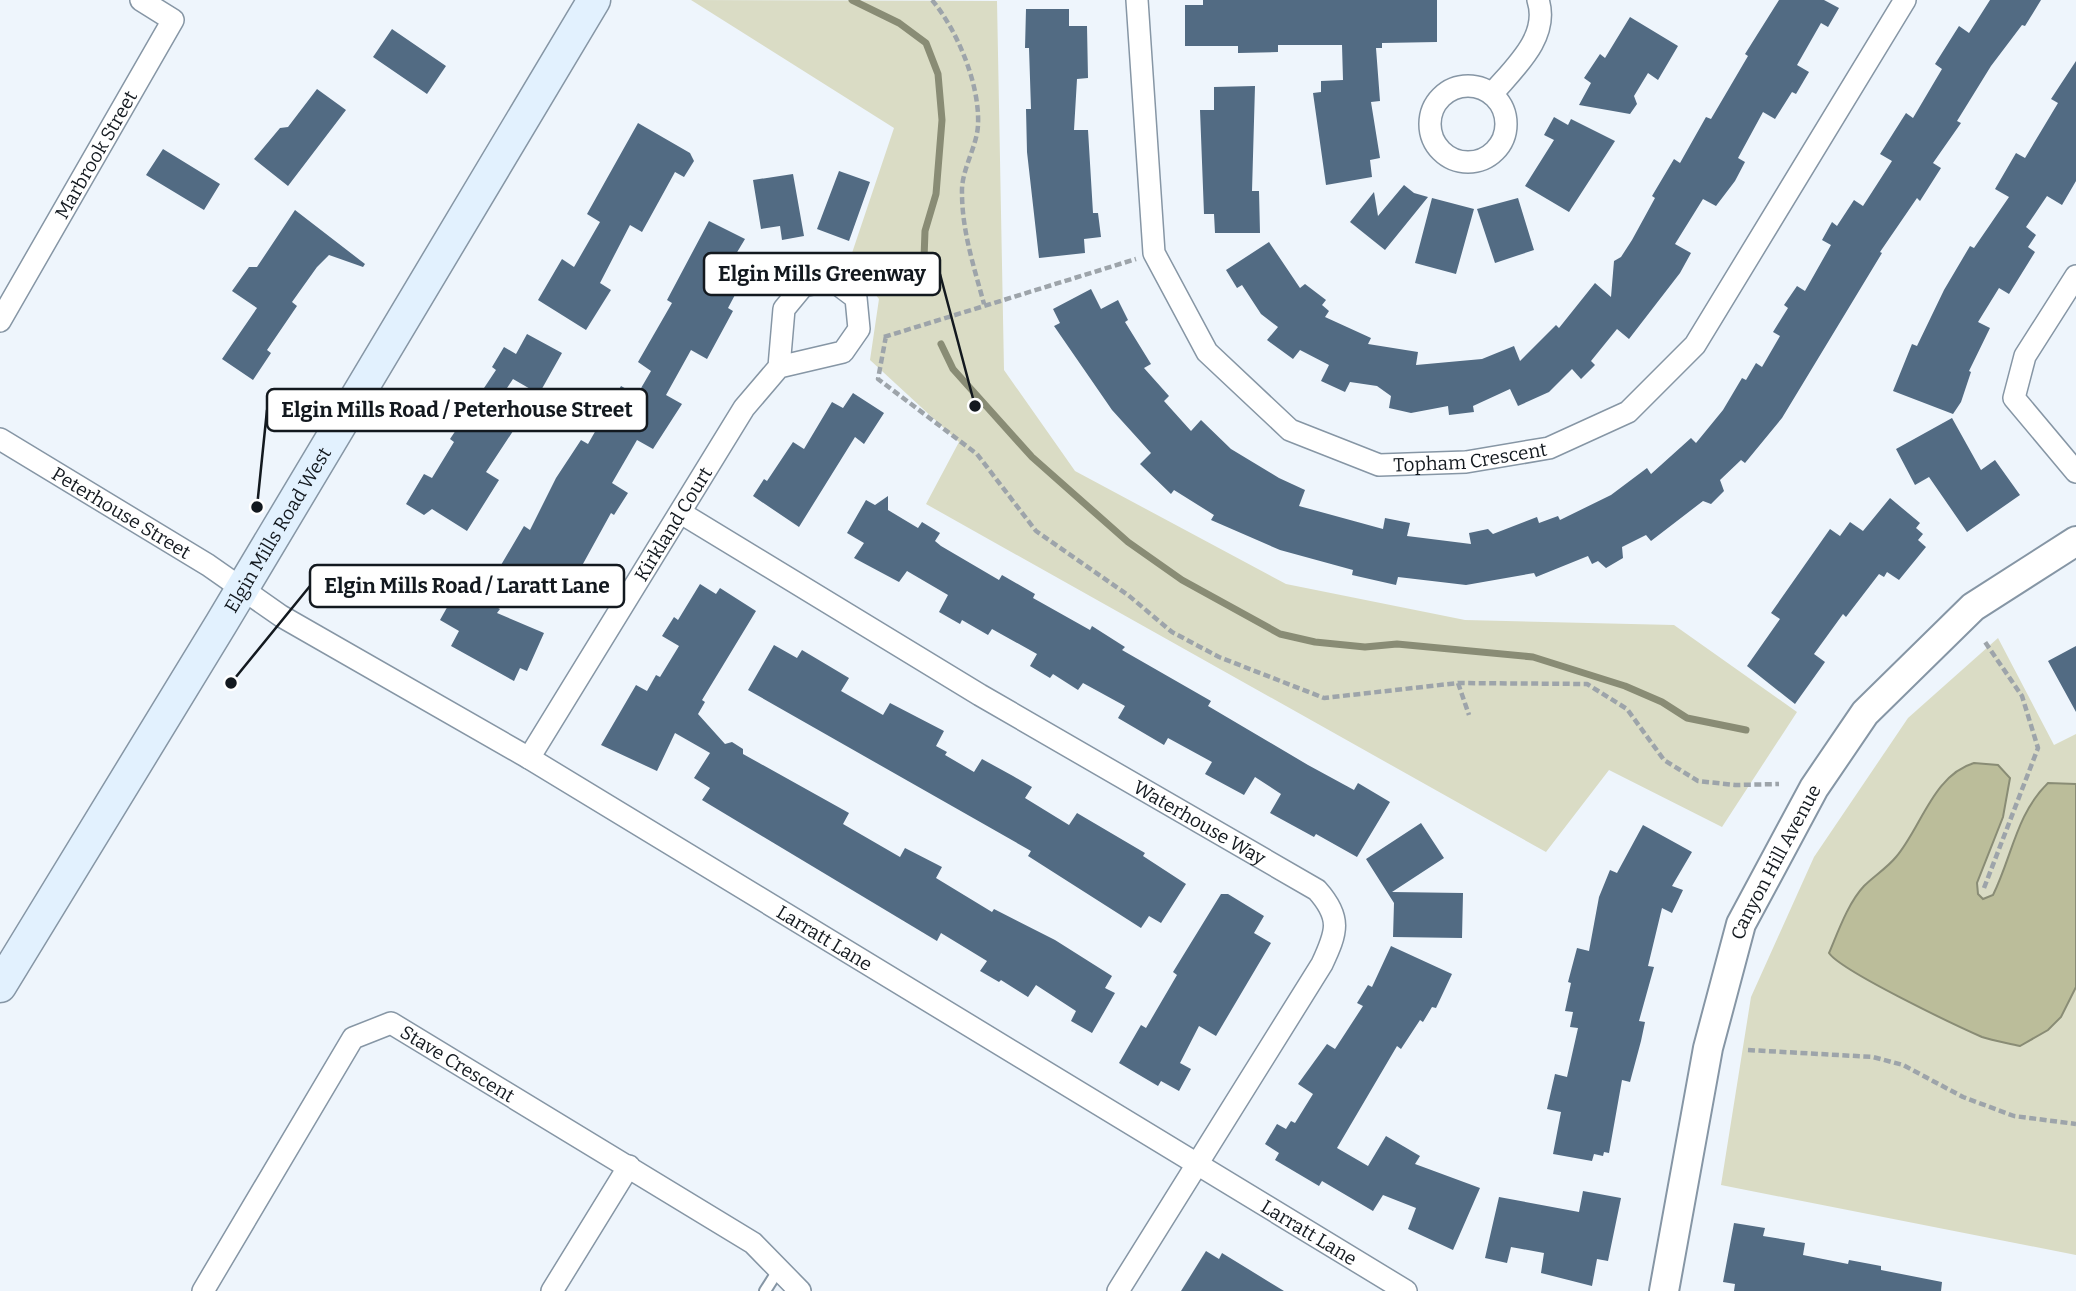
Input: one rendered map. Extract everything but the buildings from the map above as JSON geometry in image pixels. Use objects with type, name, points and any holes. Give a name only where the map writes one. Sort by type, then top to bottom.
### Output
[{"type":"main road","name":"Elgin Mills Road West","points":[[0,986],[594,0]]},
{"type":"street","name":"Marbrook Street","points":[[0,321],[173,20],[141,0]]},
{"type":"street","name":"Topham Crescent","points":[[1137,0],[1154,253],[1207,352],[1290,430],[1379,465],[1466,462],[1549,448],[1628,412],[1695,345],[1905,0]]},
{"type":"street","points":[[1492,94],[1538,34],[1542,12],[1538,0]]},
{"type":"street","points":[[2076,276],[2025,356],[2014,398],[2076,472]]},
{"type":"street","points":[[832,279],[856,298],[859,329],[843,352],[779,367],[784,309],[803,286],[832,279]]},
{"type":"street","name":"Kirkland Court","points":[[529,758],[744,408],[779,367]]},
{"type":"street","name":"Peterhouse Street","points":[[0,439],[242,587]]},
{"type":"street","name":"Waterhouse Way","points":[[681,513],[980,695],[1317,890],[1331,906],[1336,933],[1322,964],[1118,1291]]},
{"type":"street","name":"Canyon Hill Avenue","points":[[1664,1291],[1708,1048],[1741,924],[1814,788],[1865,713],[1973,607],[2076,541]]},
{"type":"street","name":"Larratt Lane","points":[[242,587],[281,615],[529,758],[1406,1291]]},
{"type":"street","name":"Stave Crescent","points":[[203,1291],[353,1038],[391,1023],[753,1243],[800,1291]]},
{"type":"street","points":[[552,1291],[629,1166]]},
{"type":"lane","points":[[765,1291],[779,1269]]},
{"type":"path","points":[[932,0],[946,17],[970,70],[978,125],[961,190],[965,234],[984,304]]},
{"type":"path","points":[[875,339],[1154,253]]},
{"type":"path","points":[[886,336],[878,379],[977,454],[1035,531],[1128,595],[1172,632],[1220,657],[1324,698],[1458,684],[1587,684],[1627,709],[1664,760],[1698,781],[1735,785],[1779,784]]},
{"type":"path","points":[[1984,888],[2038,748],[2022,696],[1985,642]]},
{"type":"path","points":[[1458,684],[1468,715]]},
{"type":"path","points":[[1748,1050],[1873,1057],[1903,1065],[1963,1097],[2014,1116],[2076,1124]]},
{"type":"shaded area","points":[[691,0],[997,1],[1004,370],[1075,471],[1286,584],[1465,620],[1674,625],[1797,712],[1722,827],[1609,770],[1546,852],[926,504],[959,442],[870,360],[879,299],[849,262],[894,128]]},
{"type":"shaded area","points":[[1998,638],[2054,745],[2076,734],[2076,1255],[1721,1185],[1751,997],[1814,857],[1908,718]]},
{"type":"shaded area","points":[[1974,763],[1998,765],[2010,778],[2003,817],[1977,883],[1978,894],[1983,899],[1993,895],[2022,822],[2037,795],[2048,783],[2076,784],[2076,987],[2061,1017],[2048,1030],[2020,1046],[1982,1037],[1949,1022],[1876,985],[1829,953],[1858,893],[1896,857],[1938,790],[1960,769]]},
{"type":"waterway","points":[[852,0],[899,23],[926,43],[938,74],[942,120],[936,194],[925,231],[923,286]]},
{"type":"waterway","points":[[941,344],[953,369],[1032,457],[1128,542],[1182,580],[1280,634],[1315,642],[1365,647],[1397,644],[1533,657],[1625,686],[1662,702],[1687,718],[1746,730]]},
{"type":"place","name":"Elgin Mills Greenway","points":[[975,406]]},
{"type":"place","name":"Elgin Mills Road / Peterhouse Street","points":[[257,507]]},
{"type":"place","name":"Elgin Mills Road / Laratt Lane","points":[[231,683]]}]
